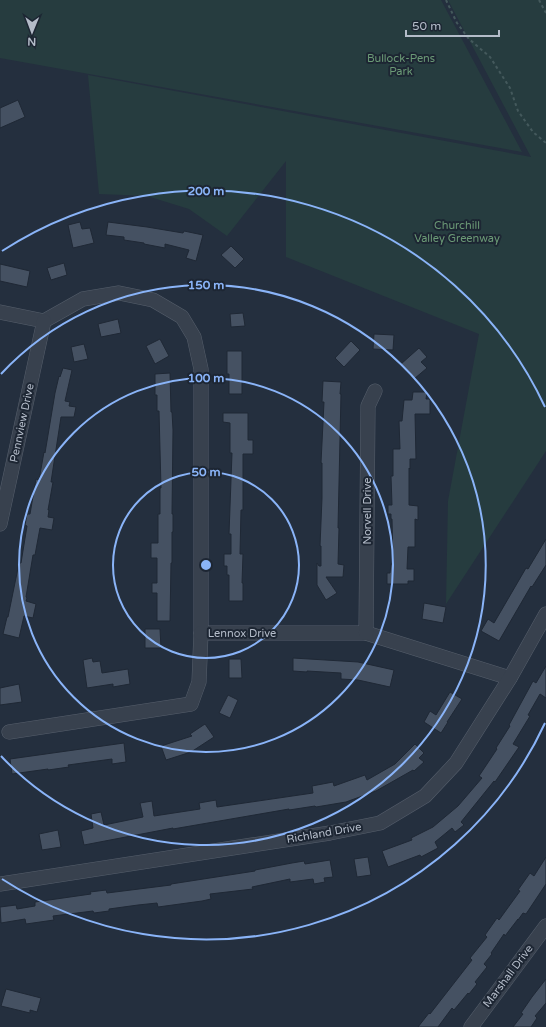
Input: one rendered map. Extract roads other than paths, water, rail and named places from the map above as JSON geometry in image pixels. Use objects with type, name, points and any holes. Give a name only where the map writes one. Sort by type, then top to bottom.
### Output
[{"type":"street","points":[[0,312],[44,321],[83,300],[119,293],[153,300],[182,317],[194,337],[201,369],[201,633]]},
{"type":"street","name":"Pennview Drive","points":[[0,524],[44,321]]},
{"type":"street","name":"Norvell Drive","points":[[366,633],[368,406],[375,391]]},
{"type":"street","name":"Richland Drive","points":[[0,884],[330,833],[380,822],[425,796],[456,764],[510,678],[546,614]]},
{"type":"street","name":"Lennox Drive","points":[[9,732],[191,704],[199,682],[201,633],[366,633],[510,678]]},
{"type":"street","name":"Marshall Drive","points":[[471,1027],[546,926]]},
{"type":"park label","name":"Bullock-Pens Park","points":[[401,64]]},
{"type":"park label","name":"Churchill Valley Greenway","points":[[457,231]]}]
